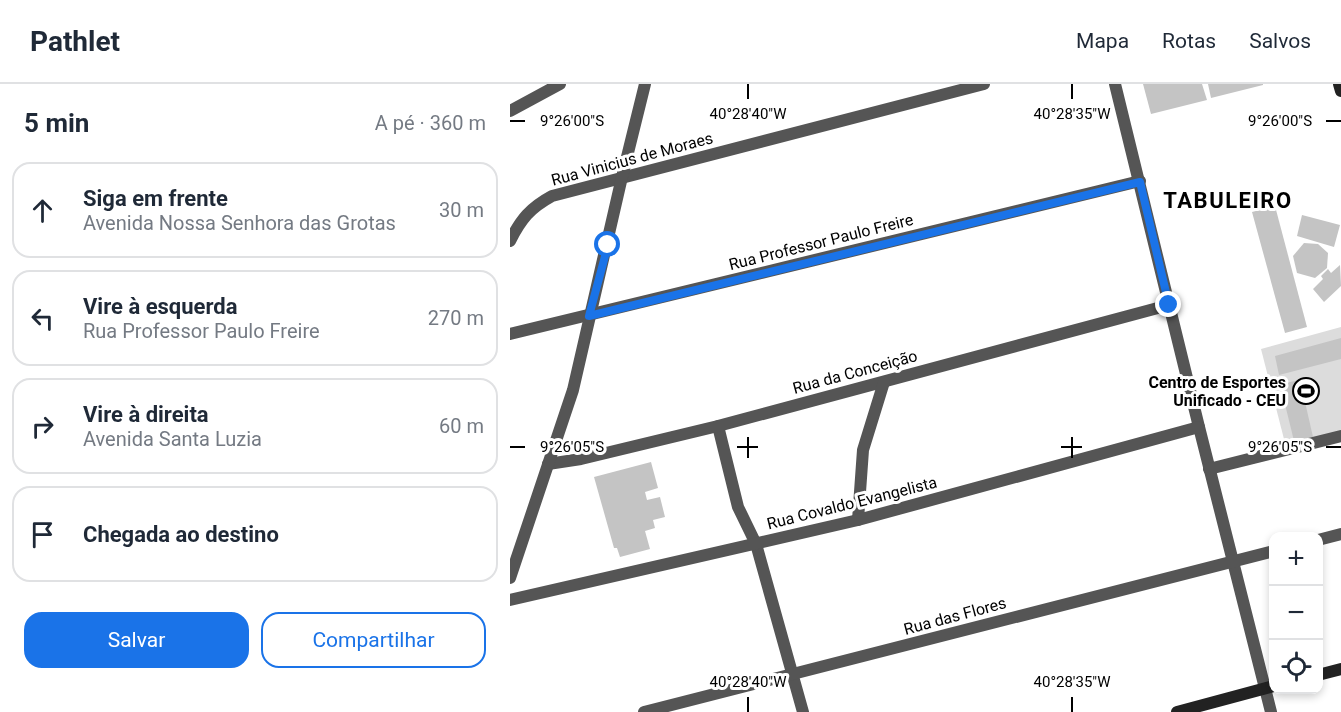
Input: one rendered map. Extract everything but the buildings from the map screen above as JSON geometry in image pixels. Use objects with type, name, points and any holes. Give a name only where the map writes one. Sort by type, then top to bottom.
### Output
[{"type":"street","points":[[510,111],[560,84]]},
{"type":"street","points":[[510,578],[573,390],[645,84]]},
{"type":"street","name":"Rua Vinicius de Moraes","points":[[511,238],[527,213],[537,204],[552,196],[984,84]]},
{"type":"street","points":[[1115,84],[1209,469],[1269,687],[1178,712]]},
{"type":"street","points":[[1340,84],[1341,90]]},
{"type":"street","name":"Rua Professor Paulo Freire","points":[[510,334],[1140,182]]},
{"type":"street","name":"Rua da Conceição","points":[[548,464],[581,459],[718,426],[1169,305]]},
{"type":"street","points":[[858,520],[863,450],[884,381]]},
{"type":"street","points":[[718,426],[738,507],[756,544],[803,712]]},
{"type":"street","name":"Rua Covaldo Evangelista","points":[[510,600],[858,520],[1199,427]]},
{"type":"street","points":[[1209,469],[1341,436]]},
{"type":"street","points":[[1323,539],[1341,534]]},
{"type":"street","name":"Rua das Flores","points":[[644,712],[1269,552]]},
{"type":"street","points":[[1323,674],[1341,669]]},
{"type":"street","points":[[1270,694],[1271,712]]},
{"type":"shaded area","name":"Centro de Esportes Unificado - CEU","points":[[1341,327],[1341,433],[1286,447],[1261,349]]},
{"type":"place","name":"Centro de Esportes Unificado - CEU","points":[[1306,391]]},
{"type":"district","name":"TABULEIRO","points":[[1228,200]]},
{"type":"route","points":[[608,245],[589,316],[1140,182],[1169,305]]}]
